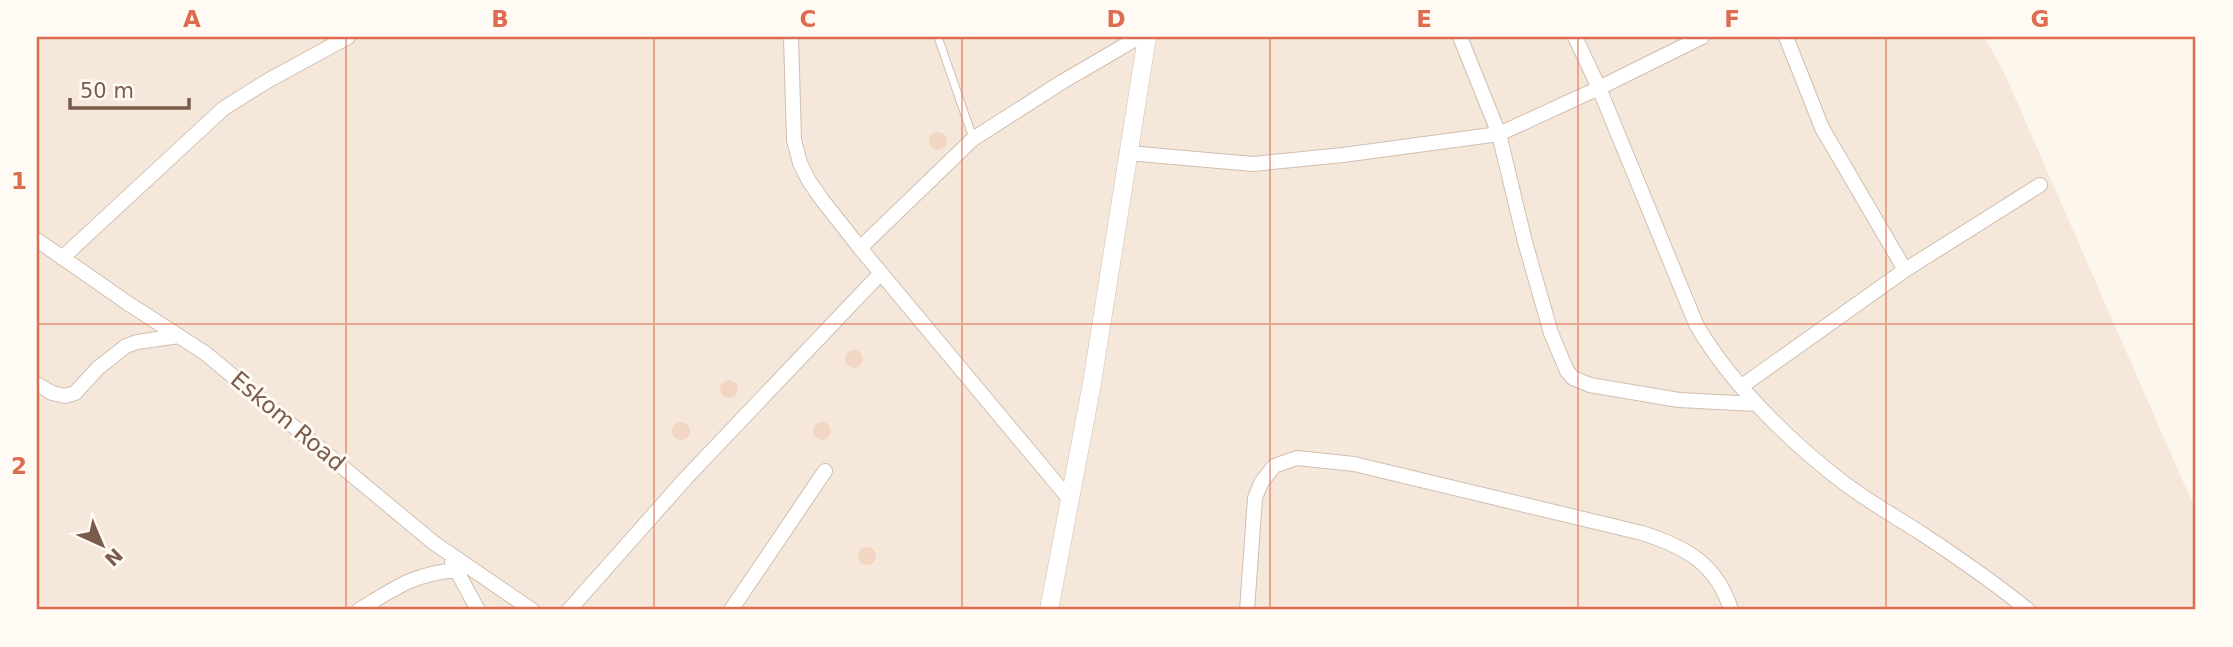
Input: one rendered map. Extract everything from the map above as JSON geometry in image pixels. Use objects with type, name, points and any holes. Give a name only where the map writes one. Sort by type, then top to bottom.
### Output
[{"type":"street","points":[[62,258],[224,108],[322,43],[348,37]]},
{"type":"street","points":[[791,37],[794,140],[800,163],[822,201],[1071,501]]},
{"type":"street","points":[[860,248],[974,139],[1139,37]]},
{"type":"street","points":[[1049,610],[1071,501],[1147,37]]},
{"type":"street","points":[[1460,37],[1499,134],[1525,242],[1551,333],[1564,365],[1573,378],[1590,385],[1679,400],[1757,404]]},
{"type":"street","points":[[1575,37],[1599,88],[1696,324],[1711,351],[1757,404],[1844,483],[1934,542],[2028,610]]},
{"type":"street","points":[[1128,153],[1253,164],[1499,134],[1702,37]]},
{"type":"street","points":[[1786,37],[1822,128],[1905,271]]},
{"type":"street","points":[[1742,386],[1905,271],[2040,186]]},
{"type":"street","name":"Eskom Road","points":[[37,240],[205,353],[445,550],[533,610]]},
{"type":"street","points":[[569,610],[686,478],[881,273]]},
{"type":"street","points":[[37,384],[52,393],[65,396],[75,393],[98,368],[126,346],[137,342],[179,337]]},
{"type":"street","points":[[1247,610],[1255,498],[1261,483],[1274,466],[1297,458],[1354,464],[1672,542],[1692,554],[1710,570],[1726,593],[1731,610]]},
{"type":"street","points":[[731,610],[825,471]]},
{"type":"street","points":[[445,550],[478,610]]},
{"type":"street","points":[[359,610],[413,579],[431,572],[456,570]]},
{"type":"lane","points":[[938,37],[974,139]]},
{"type":"path","points":[[562,37],[564,44]]},
{"type":"shaded area","points":[[37,37],[1984,37],[2003,70],[2192,502],[2196,501],[2196,610],[37,610]]},
{"type":"building","points":[[938,132],[944,135],[947,141],[944,147],[938,150],[932,147],[929,141],[932,135]]},
{"type":"building","points":[[854,350],[860,353],[863,359],[860,365],[854,368],[848,365],[845,359],[848,353]]},
{"type":"building","points":[[729,380],[735,383],[738,389],[735,395],[729,398],[723,395],[720,389],[723,383]]},
{"type":"building","points":[[681,422],[687,425],[690,431],[687,437],[681,440],[675,437],[672,431],[675,425]]},
{"type":"building","points":[[822,422],[828,425],[831,431],[828,437],[822,440],[816,437],[813,431],[816,425]]},
{"type":"building","points":[[867,547],[873,550],[876,556],[873,562],[867,565],[861,562],[858,556],[861,550]]}]
